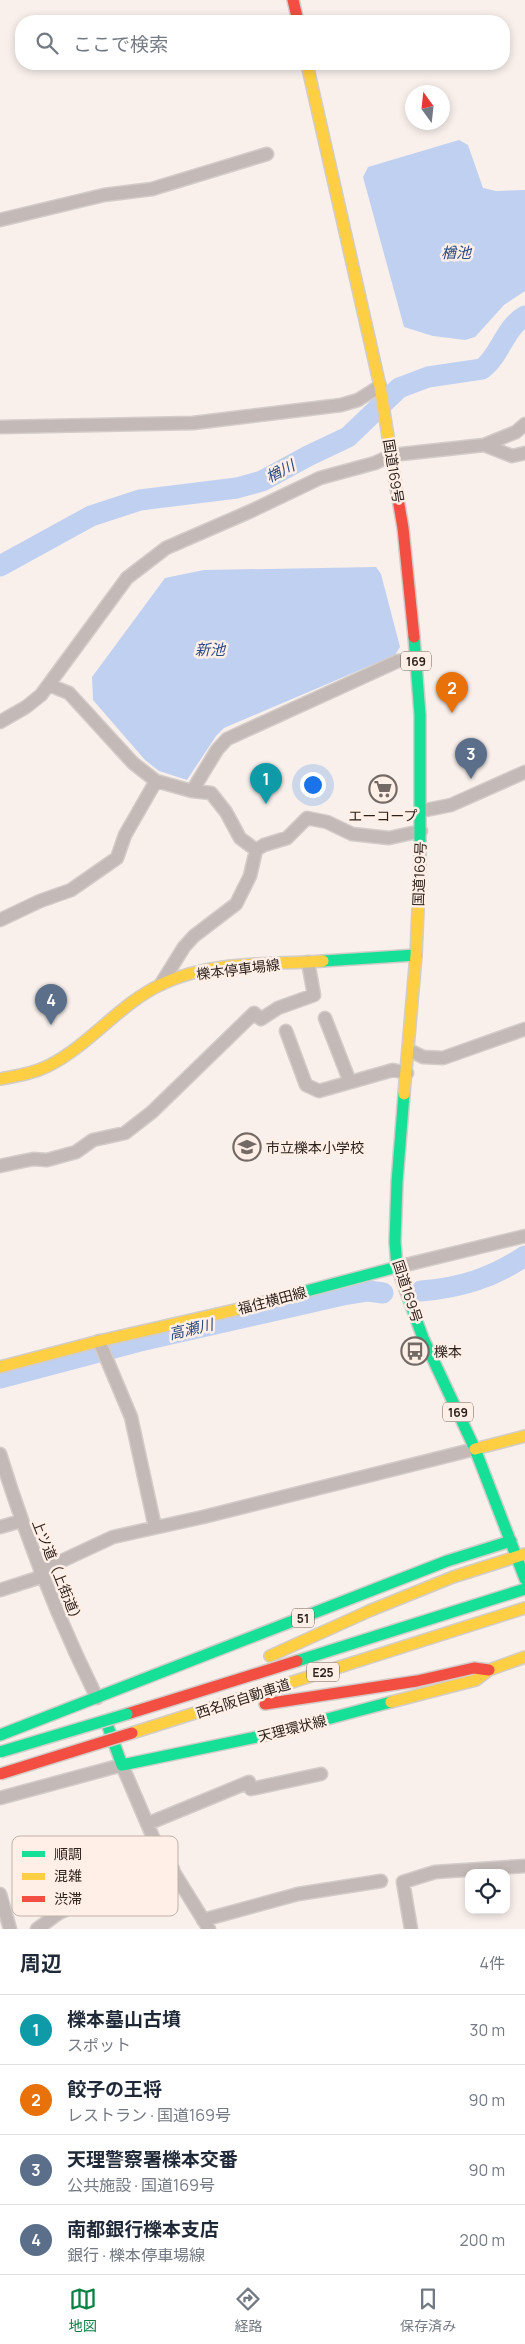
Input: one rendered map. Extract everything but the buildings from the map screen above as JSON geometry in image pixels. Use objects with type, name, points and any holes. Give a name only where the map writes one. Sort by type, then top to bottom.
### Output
[{"type":"main road","points":[[293,0],[297,15]]},
{"type":"main road","name":"国道169号","points":[[309,70],[380,386],[404,538],[416,659],[420,715],[421,831],[416,955],[396,1206],[395,1242],[397,1267],[423,1338],[475,1449],[511,1541],[521,1556],[525,1579]]},
{"type":"main road","name":"櫟本停車場線","points":[[0,1080],[30,1073],[78,1049],[140,997],[161,984],[192,974],[219,968],[389,955],[416,955]]},
{"type":"main road","name":"福住横田線","points":[[0,1367],[99,1341],[242,1308],[397,1267]]},
{"type":"main road","points":[[475,1449],[525,1436]]},
{"type":"main road","points":[[511,1541],[525,1539]]},
{"type":"main road","name":"51","points":[[0,1735],[447,1561],[511,1541]]},
{"type":"main road","points":[[146,1708],[250,1665],[377,1608],[454,1577],[521,1556]]},
{"type":"main road","name":"西名阪自動車道","points":[[0,1752],[525,1589]]},
{"type":"main road","name":"西名阪自動車道","points":[[0,1774],[519,1610]]},
{"type":"main road","name":"天理環状線","points":[[122,1765],[271,1734],[476,1680],[489,1670],[525,1658]]},
{"type":"main road","points":[[148,1728],[179,1726],[284,1700],[417,1681],[474,1668],[489,1670]]},
{"type":"main road","points":[[97,1698],[122,1765]]},
{"type":"street","points":[[0,220],[104,195],[152,189],[266,154]]},
{"type":"street","points":[[0,426],[194,422],[341,405],[358,400],[380,386]]},
{"type":"street","points":[[0,722],[26,708],[50,685],[127,578],[150,558],[166,548],[320,478],[375,463],[392,455],[484,445],[516,432],[525,424]]},
{"type":"street","points":[[484,445],[512,456],[525,453]]},
{"type":"street","points":[[192,790],[217,750],[227,739],[398,661],[416,659]]},
{"type":"street","points":[[50,685],[68,693],[133,762],[156,781],[211,793],[226,812],[240,838],[256,850]]},
{"type":"street","points":[[421,811],[451,805],[525,772]]},
{"type":"street","points":[[0,920],[40,901],[71,890],[117,858],[125,836],[156,781]]},
{"type":"street","points":[[161,984],[184,947],[194,936],[236,904],[250,876],[256,850],[264,845],[287,838],[307,818],[327,822],[352,834],[390,838],[421,831]]},
{"type":"street","points":[[0,1166],[33,1160],[47,1160],[76,1152],[93,1140],[125,1133],[152,1112],[254,1013],[261,1019],[278,1008],[314,995],[308,962]]},
{"type":"street","points":[[326,1018],[350,1082]]},
{"type":"street","points":[[409,1050],[422,1057],[443,1058],[525,1029]]},
{"type":"street","points":[[286,1031],[306,1085],[319,1091],[393,1070],[407,1073]]},
{"type":"street","points":[[397,1267],[525,1236]]},
{"type":"street","points":[[99,1341],[131,1417],[155,1527]]},
{"type":"street","points":[[0,1590],[42,1574],[113,1537],[203,1517],[475,1449]]},
{"type":"street","name":"上ツ道（上街道）","points":[[0,1454],[21,1521],[42,1574],[71,1646],[97,1698]]},
{"type":"street","points":[[0,1527],[21,1521]]},
{"type":"street","points":[[0,1726],[46,1717]]},
{"type":"street","points":[[0,1798],[122,1765],[152,1836]]},
{"type":"street","points":[[147,1824],[249,1782],[251,1789],[321,1774]]},
{"type":"street","points":[[411,1929],[403,1882],[435,1872],[525,1866]]},
{"type":"street","points":[[178,1877],[206,1924],[298,1894],[381,1880]]},
{"type":"street","points":[[0,1894],[10,1929]]},
{"type":"street","points":[[37,1929],[55,1916]]},
{"type":"water","name":"楢池","points":[[459,140],[468,145],[483,188],[496,191],[525,190],[525,291],[504,305],[475,337],[465,340],[433,336],[404,327],[363,177],[368,167]]},
{"type":"water","name":"新池","points":[[376,567],[381,574],[400,647],[395,655],[224,728],[216,736],[187,780],[159,771],[145,760],[93,700],[92,677],[165,578],[204,570]]},
{"type":"waterway","name":"楢川","points":[[0,566],[91,516],[140,500],[237,488],[262,481],[348,437],[399,388],[428,377],[482,369],[494,357],[512,327],[525,316]]},
{"type":"waterway","name":"高瀬川","points":[[421,1291],[435,1290],[475,1281],[513,1264],[525,1256]]},
{"type":"waterway","name":"高瀬川","points":[[0,1378],[140,1341],[343,1295],[368,1291],[383,1293]]},
{"type":"traffic: fast","points":[[414,637],[420,715],[420,863]]},
{"type":"traffic: fast","points":[[323,961],[416,955]]},
{"type":"traffic: fast","points":[[404,1094],[397,1182],[395,1242],[397,1267],[423,1338],[475,1449],[525,1579]]},
{"type":"traffic: fast","points":[[239,1309],[397,1267]]},
{"type":"traffic: fast","points":[[0,1735],[447,1561],[511,1541]]},
{"type":"traffic: fast","points":[[297,1661],[525,1589]]},
{"type":"traffic: fast","points":[[107,1724],[122,1765],[271,1734],[391,1702]]},
{"type":"traffic: fast","points":[[0,1752],[127,1714]]},
{"type":"traffic: slow","points":[[308,70],[380,386],[396,487]]},
{"type":"traffic: slow","points":[[404,1094],[416,955],[420,863]]},
{"type":"traffic: slow","points":[[0,1079],[30,1073],[48,1066],[77,1047],[146,992],[181,976],[221,967],[323,961]]},
{"type":"traffic: slow","points":[[0,1367],[99,1341],[239,1309]]},
{"type":"traffic: slow","points":[[475,1449],[525,1436]]},
{"type":"traffic: slow","points":[[270,1656],[369,1611],[453,1577],[525,1554]]},
{"type":"traffic: slow","points":[[132,1733],[525,1608]]},
{"type":"traffic: slow","points":[[391,1702],[476,1680],[489,1670],[525,1657]]},
{"type":"traffic: jam","points":[[293,0],[297,15]]},
{"type":"traffic: jam","points":[[396,487],[403,528],[414,637]]},
{"type":"traffic: jam","points":[[127,1714],[297,1661]]},
{"type":"traffic: jam","points":[[265,1704],[417,1681],[474,1668],[489,1670]]},
{"type":"traffic: jam","points":[[0,1774],[132,1733]]},
{"type":"place","name":"餃子の王将","points":[[452,713]]},
{"type":"place","name":"天理警察署櫟本交番","points":[[471,779]]},
{"type":"place","name":"エーコープ","points":[[383,789]]},
{"type":"place","name":"櫟本墓山古墳","points":[[266,804]]},
{"type":"place","name":"南都銀行櫟本支店","points":[[51,1025]]},
{"type":"place","name":"市立櫟本小学校","points":[[247,1147]]},
{"type":"place","name":"櫟本","points":[[415,1351]]}]
